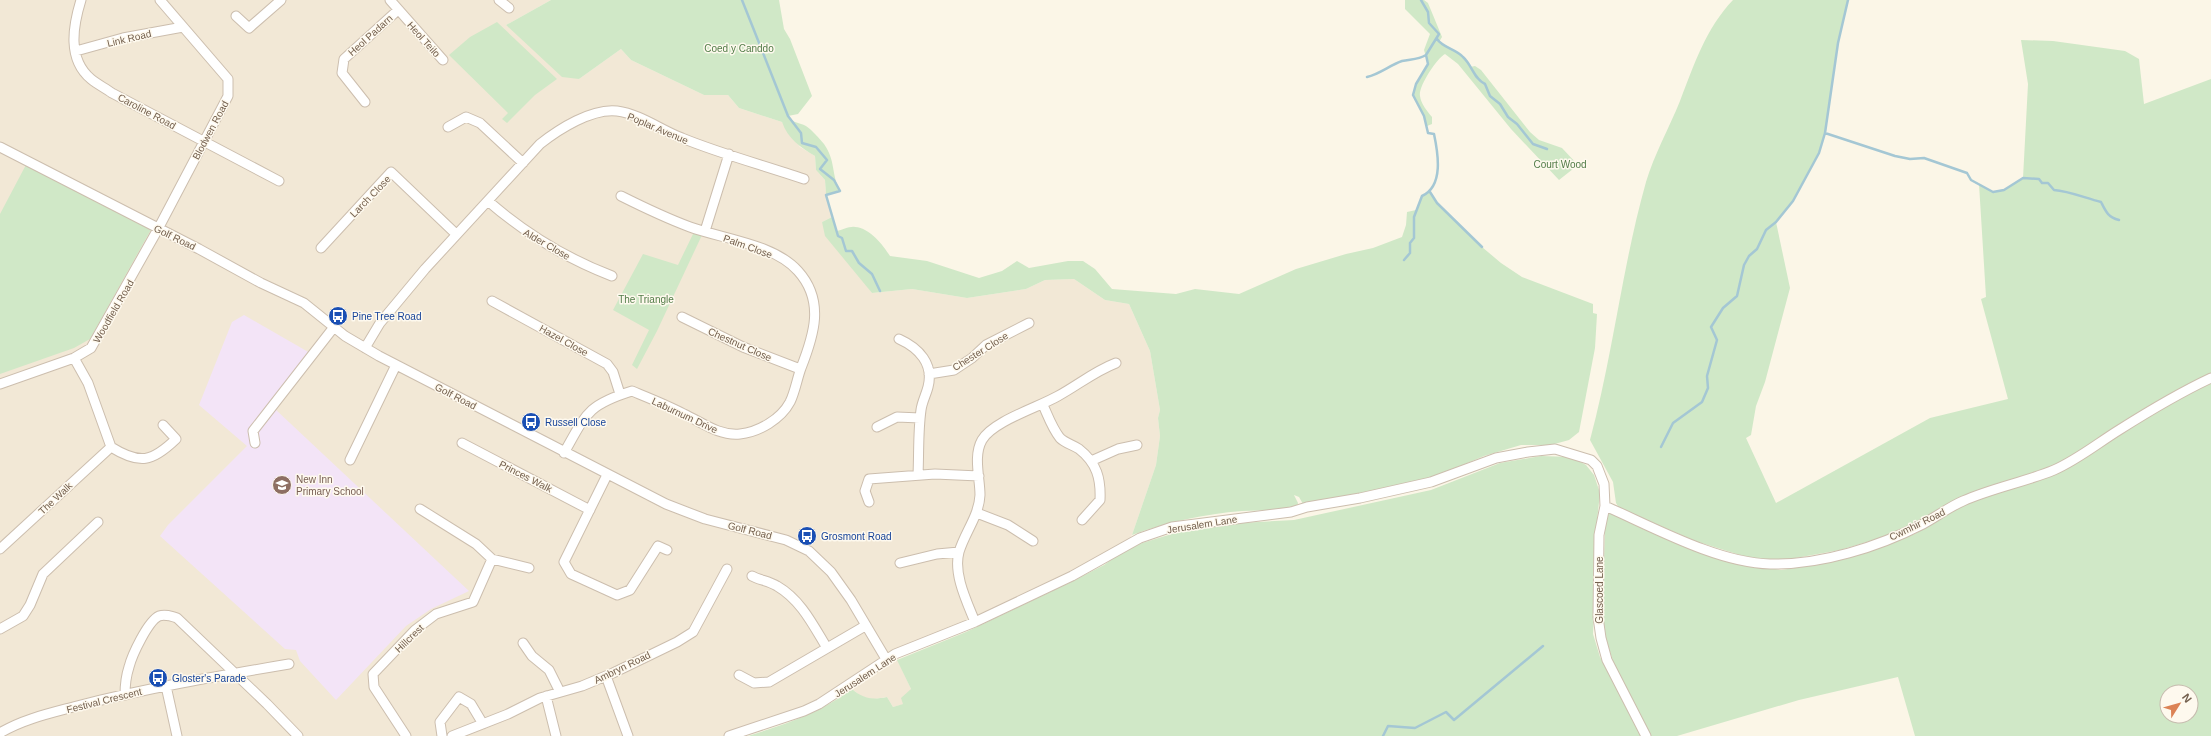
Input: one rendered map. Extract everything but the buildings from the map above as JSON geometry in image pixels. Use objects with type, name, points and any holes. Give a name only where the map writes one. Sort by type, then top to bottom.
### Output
[{"type":"street","name":"Caroline Road","points":[[80,0],[72,40],[80,65],[90,78],[112,93],[280,181]]},
{"type":"street","name":"Blodwen Road","points":[[158,229],[228,96],[228,79],[160,0]]},
{"type":"street","points":[[236,16],[249,28],[281,0]]},
{"type":"street","name":"Heol Teilo","points":[[390,0],[443,60]]},
{"type":"street","points":[[499,0],[509,8]]},
{"type":"street","name":"Heol Padarn","points":[[365,102],[342,73],[344,59],[398,10]]},
{"type":"street","name":"Link Road","points":[[76,51],[124,38],[183,27]]},
{"type":"street","name":"Poplar Avenue","points":[[524,162],[540,144],[558,129],[592,115],[616,111],[636,117],[682,138],[804,179]]},
{"type":"street","points":[[365,348],[384,317],[456,234],[524,162],[480,123],[466,118],[448,126]]},
{"type":"street","name":"Golf Road","points":[[0,147],[199,249],[261,283],[304,303],[334,327],[365,348],[607,475],[666,504],[705,519],[786,540],[809,550],[831,572],[851,600],[865,626],[886,659]]},
{"type":"street","points":[[705,231],[729,154]]},
{"type":"street","name":"Larch Close","points":[[321,248],[391,172],[456,234]]},
{"type":"street","name":"Palm Close","points":[[620,196],[662,215],[760,249],[781,259],[798,271],[809,287],[815,304],[815,324],[800,369]]},
{"type":"street","name":"Alder Close","points":[[488,201],[517,226],[548,246],[612,276]]},
{"type":"street","name":"Woodfield Road","points":[[0,384],[74,358],[91,348],[102,332],[158,229]]},
{"type":"street","name":"Hazel Close","points":[[492,301],[608,364],[614,372],[620,394]]},
{"type":"street","name":"Chestnut Close","points":[[682,316],[743,347],[800,369]]},
{"type":"street","name":"Chester Close","points":[[929,374],[954,370],[986,346],[1029,323]]},
{"type":"street","points":[[255,443],[254,431],[334,327]]},
{"type":"street","points":[[899,339],[910,344],[920,352],[927,362],[929,374],[920,418],[918,475]]},
{"type":"street","points":[[74,358],[88,384],[111,447],[126,456],[146,460],[162,453],[176,439],[163,426]]},
{"type":"street","points":[[975,622],[961,584],[958,571],[959,552],[977,513],[980,496],[978,460],[982,440],[995,428],[1018,414],[1043,405],[1072,389],[1098,370],[1116,363]]},
{"type":"street","points":[[350,460],[396,365]]},
{"type":"street","name":"Laburnum Drive","points":[[564,453],[584,419],[596,405],[620,394],[632,391],[684,414],[718,432],[740,434],[762,428],[778,417],[790,402],[800,369]]},
{"type":"street","name":"Cwmhir Road","points":[[1605,506],[1702,547],[1752,562],[1794,563],[1830,556],[1869,547],[1921,524],[1963,501],[2055,470],[2168,400],[2211,378]]},
{"type":"street","points":[[1043,405],[1051,425],[1061,439],[1079,449],[1096,465],[1101,483],[1100,500],[1082,520]]},
{"type":"street","points":[[877,427],[897,417],[920,418]]},
{"type":"street","name":"Princes Walk","points":[[462,443],[590,510]]},
{"type":"street","points":[[1091,461],[1118,448],[1137,445]]},
{"type":"street","name":"The Walk","points":[[0,549],[111,447]]},
{"type":"street","name":"Jerusalem Lane","points":[[729,736],[804,711],[819,704],[886,659],[975,622],[1072,576],[1140,538],[1172,527],[1291,512],[1307,507],[1431,482],[1496,458],[1555,449],[1591,460],[1597,466],[1604,484],[1605,506]]},
{"type":"street","points":[[607,475],[564,562],[571,574],[617,595],[630,590],[658,546],[667,550]]},
{"type":"street","points":[[869,502],[865,491],[869,479],[918,475],[979,476]]},
{"type":"street","name":"Glascoed Lane","points":[[1605,506],[1599,535],[1598,617],[1601,638],[1607,660],[1646,736]]},
{"type":"street","points":[[420,509],[476,544],[492,559],[529,568]]},
{"type":"street","points":[[977,513],[1008,525],[1032,541]]},
{"type":"street","points":[[0,629],[23,616],[30,605],[43,574],[98,522]]},
{"type":"street","points":[[900,563],[938,554],[959,552]]},
{"type":"street","name":"Hillcrest","points":[[406,736],[374,687],[373,674],[415,630],[436,614],[473,602],[492,559]]},
{"type":"street","name":"Ambryn Road","points":[[452,736],[469,733],[483,724],[546,696],[606,676],[677,642],[693,632],[727,569]]},
{"type":"street","points":[[752,576],[776,585],[790,594],[806,612],[827,648]]},
{"type":"street","points":[[125,695],[129,666],[148,627],[158,617],[166,615],[177,618],[267,704],[298,736]]},
{"type":"street","points":[[739,675],[754,683],[769,682],[865,626]]},
{"type":"street","points":[[523,643],[532,656],[549,670],[560,692]]},
{"type":"street","name":"Festival Crescent","points":[[0,733],[39,716],[125,695],[234,673],[289,664]]},
{"type":"street","points":[[606,676],[628,736]]},
{"type":"street","points":[[166,686],[177,736]]},
{"type":"street","points":[[546,696],[556,736]]},
{"type":"street","points":[[442,736],[440,722],[459,697],[471,704],[483,724]]},
{"type":"shaded area","points":[[0,0],[551,0],[506,25],[579,79],[621,49],[631,60],[704,95],[728,95],[739,108],[782,122],[800,147],[815,156],[816,170],[825,180],[826,195],[832,217],[822,222],[872,293],[912,289],[967,298],[1026,289],[1045,280],[1074,279],[1105,300],[1129,304],[1150,351],[1160,410],[1158,418],[1160,436],[1156,465],[1132,535],[1123,546],[1108,556],[895,654],[911,689],[904,704],[893,707],[887,697],[874,699],[862,697],[852,689],[819,704],[729,736],[0,736]]},
{"type":"shaded area","name":"New Inn Primary School","points":[[244,315],[317,357],[275,409],[469,591],[431,609],[406,626],[336,700],[300,661],[296,650],[285,649],[160,536],[168,525],[247,446],[199,405],[232,322]]},
{"type":"green space","name":"Coed y Canddo","points":[[551,0],[779,0],[784,29],[790,39],[812,96],[798,114],[788,116],[794,122],[808,128],[824,144],[828,150],[835,179],[840,191],[826,195],[825,180],[816,170],[815,156],[791,138],[782,122],[739,108],[728,95],[704,95],[631,60],[621,49],[579,79],[562,77],[506,25]]},
{"type":"green space","name":"Court Wood","points":[[1405,0],[1424,0],[1428,3],[1442,37],[1439,42],[1464,57],[1470,67],[1475,66],[1481,70],[1530,132],[1539,140],[1562,148],[1578,165],[1559,180],[1511,129],[1458,64],[1445,54],[1437,61],[1429,73],[1420,92],[1424,107],[1432,117],[1432,124],[1427,126],[1424,116],[1413,95],[1416,84],[1428,64],[1424,50],[1430,34],[1405,9]]},
{"type":"green space","points":[[1733,0],[1848,0],[1838,43],[1825,133],[1819,153],[1793,201],[1776,222],[1790,288],[1765,382],[1756,406],[1751,435],[1746,438],[1776,503],[1930,418],[2008,399],[1981,299],[1986,297],[1979,184],[1993,192],[2004,190],[2023,178],[2028,84],[2021,40],[2053,41],[2125,51],[2139,59],[2144,104],[2211,79],[2211,375],[2060,464],[2031,473],[1880,538],[1840,550],[1790,559],[1753,559],[1695,541],[1619,508],[1616,503],[1613,482],[1590,440],[1605,376],[1630,246],[1646,182],[1653,162],[1708,35],[1715,23]]},
{"type":"green space","points":[[497,22],[557,79],[535,95],[507,123],[502,119],[508,113],[449,55],[470,37]]},
{"type":"green space","points":[[28,161],[153,226],[90,339],[74,348],[0,374],[0,214]]},
{"type":"green space","points":[[1430,192],[1437,203],[1482,247],[1501,263],[1522,277],[1593,304],[1593,313],[1597,314],[1595,348],[1579,432],[1569,440],[1551,445],[1521,445],[1484,456],[1432,478],[1376,491],[1303,504],[1299,497],[1294,495],[1298,503],[1297,507],[1228,512],[1200,516],[1172,522],[1132,535],[1156,465],[1160,436],[1158,418],[1160,410],[1150,351],[1129,304],[1105,300],[1074,279],[1045,280],[1026,289],[967,298],[912,289],[872,293],[825,236],[822,222],[832,217],[837,231],[853,227],[866,230],[880,242],[890,256],[927,261],[979,278],[1002,271],[1017,261],[1029,268],[1068,261],[1083,261],[1095,269],[1112,289],[1176,294],[1195,289],[1239,294],[1296,269],[1346,254],[1373,248],[1402,237],[1406,225],[1407,212],[1416,210],[1422,196]]},
{"type":"green space","name":"The Triangle","points":[[694,232],[702,235],[657,331],[637,369],[632,365],[649,330],[613,310],[643,254],[678,265]]},
{"type":"green space","points":[[2211,383],[2211,736],[1915,736],[1898,677],[1799,700],[1677,736],[1651,736],[1613,661],[1602,626],[1605,530],[1606,517],[1610,513],[1655,532],[1749,565],[1781,570],[1808,566],[1869,550],[1915,534],[1967,503],[2058,473],[2169,404]]},
{"type":"green space","points":[[1541,456],[1571,457],[1586,465],[1594,475],[1600,493],[1595,539],[1596,569],[1593,634],[1600,657],[1642,736],[748,736],[802,717],[828,705],[852,689],[860,695],[868,698],[887,697],[893,707],[903,704],[901,698],[911,689],[897,660],[966,632],[1071,582],[1104,565],[1129,547],[1175,533],[1222,524],[1294,520],[1431,490],[1500,463]]},
{"type":"waterway","points":[[742,0],[788,116],[801,133],[802,143],[816,147],[827,160],[820,169],[834,180],[840,191],[826,195],[838,236],[842,238],[846,251],[852,251],[859,263],[872,274],[880,291]]},
{"type":"waterway","points":[[1404,260],[1410,253],[1410,243],[1414,238],[1414,217],[1422,196],[1434,185],[1438,168],[1434,134],[1428,133],[1424,116],[1413,95],[1416,84],[1428,64],[1426,55],[1439,34],[1429,23],[1428,12],[1421,0]]},
{"type":"waterway","points":[[1661,447],[1673,423],[1702,402],[1708,388],[1707,376],[1717,340],[1711,327],[1723,308],[1737,296],[1744,265],[1749,256],[1757,249],[1766,230],[1776,222],[1793,201],[1819,153],[1825,133],[1838,43],[1848,0]]},
{"type":"waterway","points":[[1437,39],[1460,54],[1466,60],[1478,79],[1485,84],[1490,96],[1500,104],[1508,117],[1517,124],[1533,144],[1547,149]]},
{"type":"waterway","points":[[1367,77],[1402,61],[1417,59],[1426,55]]},
{"type":"waterway","points":[[1825,133],[1895,156],[1910,159],[1924,158],[1967,173],[1971,180],[1993,192],[2004,190],[2023,178],[2039,179],[2042,183],[2048,183],[2054,190],[2071,193],[2101,202],[2108,214],[2119,220]]},
{"type":"waterway","points":[[1430,192],[1437,203],[1482,247]]},
{"type":"waterway","points":[[1383,736],[1388,726],[1415,728],[1446,712],[1454,720],[1543,646]]},
{"type":"place","name":"Pine Tree Road","points":[[338,316]]},
{"type":"place","name":"Russell Close","points":[[531,422]]},
{"type":"place","name":"New Inn Primary School","points":[[282,485]]},
{"type":"place","name":"Grosmont Road","points":[[807,536]]},
{"type":"place","name":"Gloster's Parade","points":[[158,678]]}]
